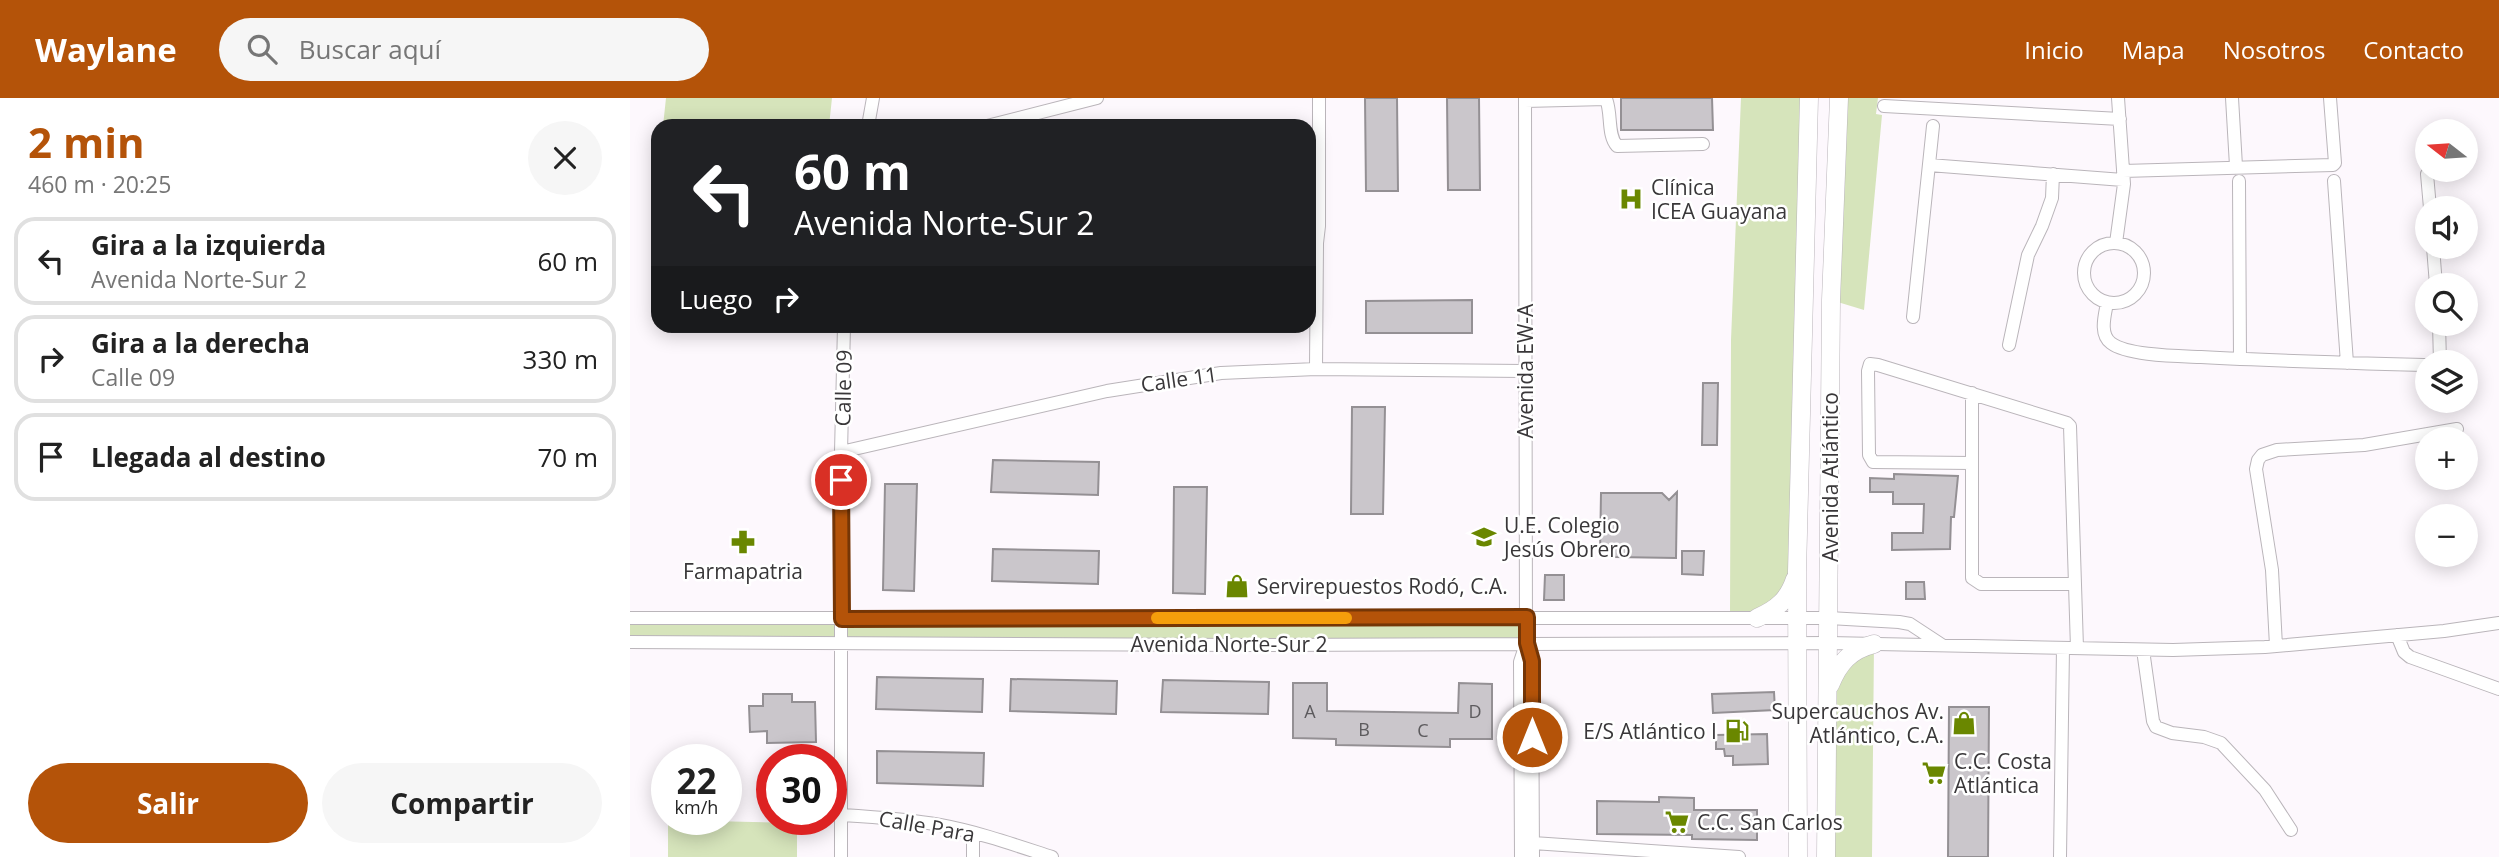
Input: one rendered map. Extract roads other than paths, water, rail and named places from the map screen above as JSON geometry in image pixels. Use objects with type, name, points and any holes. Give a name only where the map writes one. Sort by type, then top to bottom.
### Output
[{"type":"main road","name":"Avenida Atlántico","points":[[1798,857],[1797,572],[1809,98]]},
{"type":"main road","name":"Avenida Atlántico","points":[[1826,857],[1831,300],[1839,98]]},
{"type":"main road","points":[[1757,618],[1783,603],[1791,592],[1797,572]]},
{"type":"main road","points":[[1828,688],[1835,672],[1850,653],[1874,644]]},
{"type":"street","points":[[869,119],[873,98]]},
{"type":"street","points":[[1014,119],[1097,98]]},
{"type":"street","points":[[1316,175],[1319,98]]},
{"type":"street","points":[[2116,243],[2123,175],[2118,98]]},
{"type":"street","points":[[2232,98],[2236,166]]},
{"type":"street","points":[[1929,165],[2053,174],[2123,175],[2236,166],[2333,165],[2330,98]]},
{"type":"street","points":[[1525,99],[1606,99],[1613,142],[1617,146],[1703,144]]},
{"type":"street","name":"Avenida EW-A","points":[[1525,99],[1527,643]]},
{"type":"street","points":[[1884,106],[2120,119]]},
{"type":"street","points":[[1913,317],[1933,126]]},
{"type":"street","points":[[2009,345],[2028,255],[2049,210],[2053,174]]},
{"type":"street","points":[[2239,181],[2240,359]]},
{"type":"street","points":[[2334,181],[2347,363]]},
{"type":"street","points":[[1316,237],[1316,369]]},
{"type":"street","points":[[2116,243],[2126,245],[2140,257],[2144,276],[2136,295],[2117,304],[2097,299],[2085,282],[2084,272],[2086,262],[2098,247],[2116,243]]},
{"type":"street","points":[[2107,303],[2105,336],[2120,347],[2150,354],[2415,365]]},
{"type":"street","name":"Calle 09","points":[[842,744],[841,452],[844,333]]},
{"type":"street","points":[[1972,463],[1873,462],[1869,455],[1869,366],[1878,365],[1972,393],[2067,422],[2070,426],[2077,648]]},
{"type":"street","name":"Calle 11","points":[[841,452],[1145,383],[1221,373],[1316,369],[1524,371]]},
{"type":"street","points":[[1972,393],[1974,581],[1981,584],[2075,584]]},
{"type":"street","points":[[2276,646],[2275,598],[2256,468],[2258,460],[2277,450],[2364,445],[2415,436]]},
{"type":"street","name":"Avenida Norte-Sur 2","points":[[630,618],[1829,618],[1910,624],[1942,645]]},
{"type":"street","name":"Avenida Norte-Sur 2","points":[[630,642],[1243,645],[1829,643],[2143,650],[2276,646],[2499,623]]},
{"type":"street","points":[[2397,635],[2404,652],[2410,657],[2499,689]]},
{"type":"street","points":[[1527,643],[1532,661],[1533,857]]},
{"type":"street","points":[[1521,857],[1520,662],[1527,643]]},
{"type":"street","points":[[2060,857],[2063,648]]},
{"type":"street","points":[[2143,650],[2153,722],[2156,727],[2221,743],[2265,790],[2291,830]]},
{"type":"street","name":"Calle Para","points":[[847,816],[904,820],[973,833],[1052,857]]},
{"type":"street","points":[[973,833],[973,857]]},
{"type":"street","name":"Calle 09","points":[[841,857],[842,835]]},
{"type":"street","points":[[1533,843],[1739,857]]},
{"type":"place","name":"Clínica ICEA Guayana","points":[[1631,199]]},
{"type":"place","name":"U.E. Colegio Jesús Obrero","points":[[1484,537]]},
{"type":"place","name":"Farmapatria","points":[[743,542]]},
{"type":"place","name":"Servirepuestos Rodó, C.A.","points":[[1237,586]]},
{"type":"place","name":"Supercauchos Av. Atlántico, C.A.","points":[[1964,723]]},
{"type":"place","name":"E/S Atlántico I","points":[[1737,731]]},
{"type":"place","name":"C.C. Costa Atlántica","points":[[1934,773]]},
{"type":"place","name":"C.C. San Carlos","points":[[1677,822]]}]
